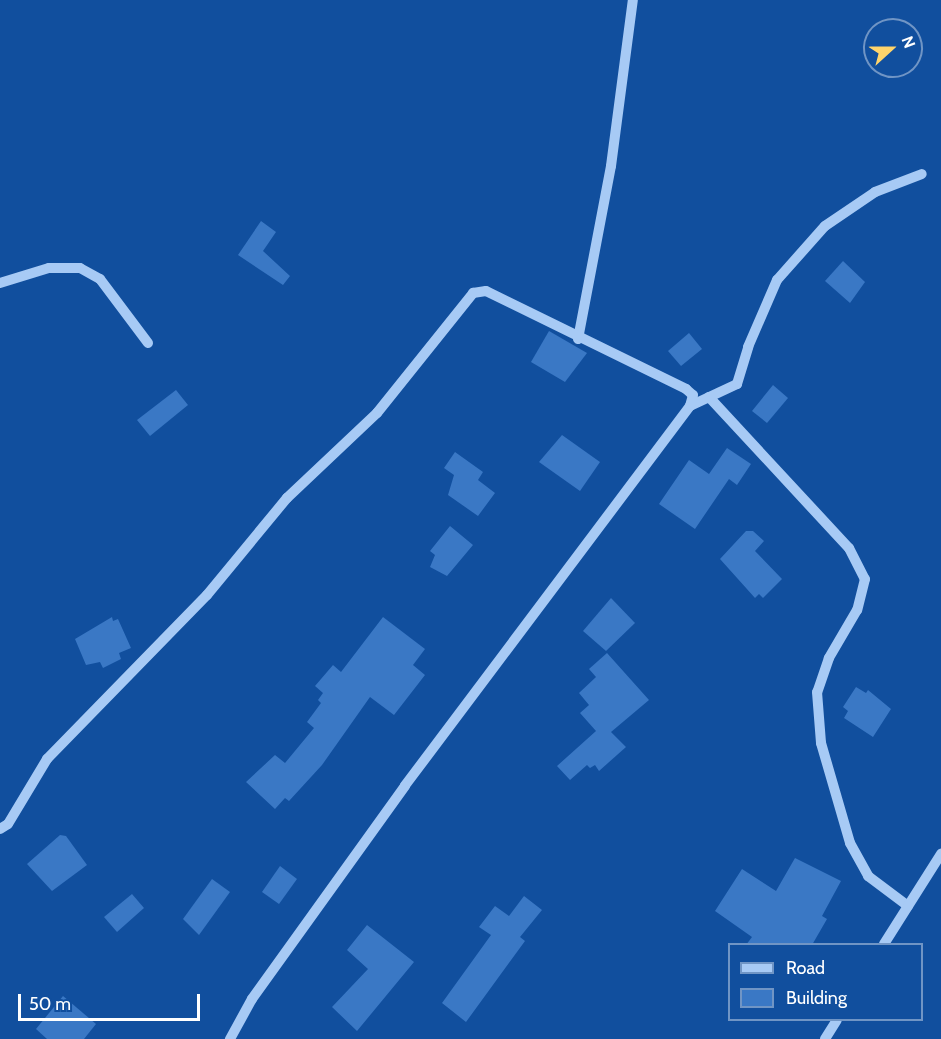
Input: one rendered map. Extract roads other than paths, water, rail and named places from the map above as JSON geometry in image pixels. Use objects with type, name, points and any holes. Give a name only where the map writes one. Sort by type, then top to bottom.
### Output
[{"type":"street","points":[[578,339],[611,166],[633,0]]},
{"type":"street","points":[[690,406],[737,384],[748,347],[777,280],[825,226],[875,192],[922,174]]},
{"type":"street","points":[[0,283],[49,268],[80,268],[100,279],[148,343]]},
{"type":"street","points":[[0,829],[8,824],[47,759],[207,595],[287,498],[377,413],[473,292],[486,291],[578,339],[686,389],[693,396],[690,406],[405,786],[252,999],[230,1039]]},
{"type":"street","points":[[709,397],[849,548],[865,579],[857,610],[829,658],[817,692],[821,742],[850,843],[868,876],[908,906]]},
{"type":"street","points":[[885,943],[941,854]]},
{"type":"street","points":[[825,1039],[836,1021]]}]
